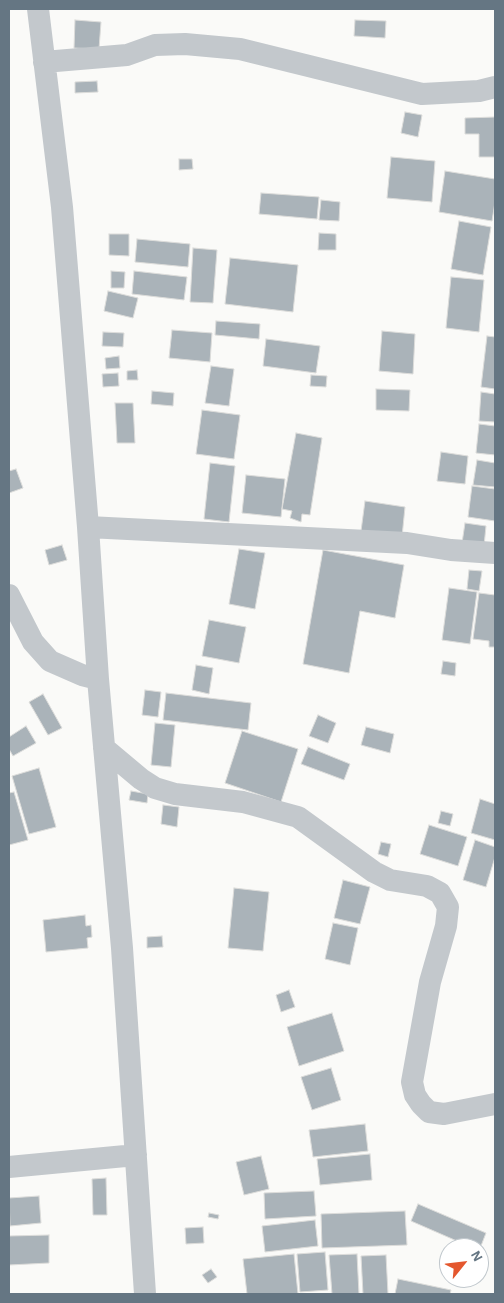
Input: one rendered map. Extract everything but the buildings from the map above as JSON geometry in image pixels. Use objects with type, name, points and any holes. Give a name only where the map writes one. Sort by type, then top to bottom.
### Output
[{"type":"street","points":[[38,9],[62,207],[88,527],[98,679],[122,948],[145,1294]]},
{"type":"street","points":[[44,62],[127,55],[155,45],[184,44],[240,49],[422,94],[479,91],[495,87]]},
{"type":"street","points":[[88,527],[398,543],[451,550],[495,553]]},
{"type":"street","points":[[9,595],[34,642],[50,661],[82,675],[98,679]]},
{"type":"street","points":[[104,748],[141,779],[155,788],[175,794],[243,802],[298,817],[374,872],[390,880],[428,886],[440,893],[448,907],[446,926],[426,1000],[412,1082],[414,1095],[429,1112],[444,1114],[495,1104]]},
{"type":"street","points":[[9,1167],[136,1156]]}]
